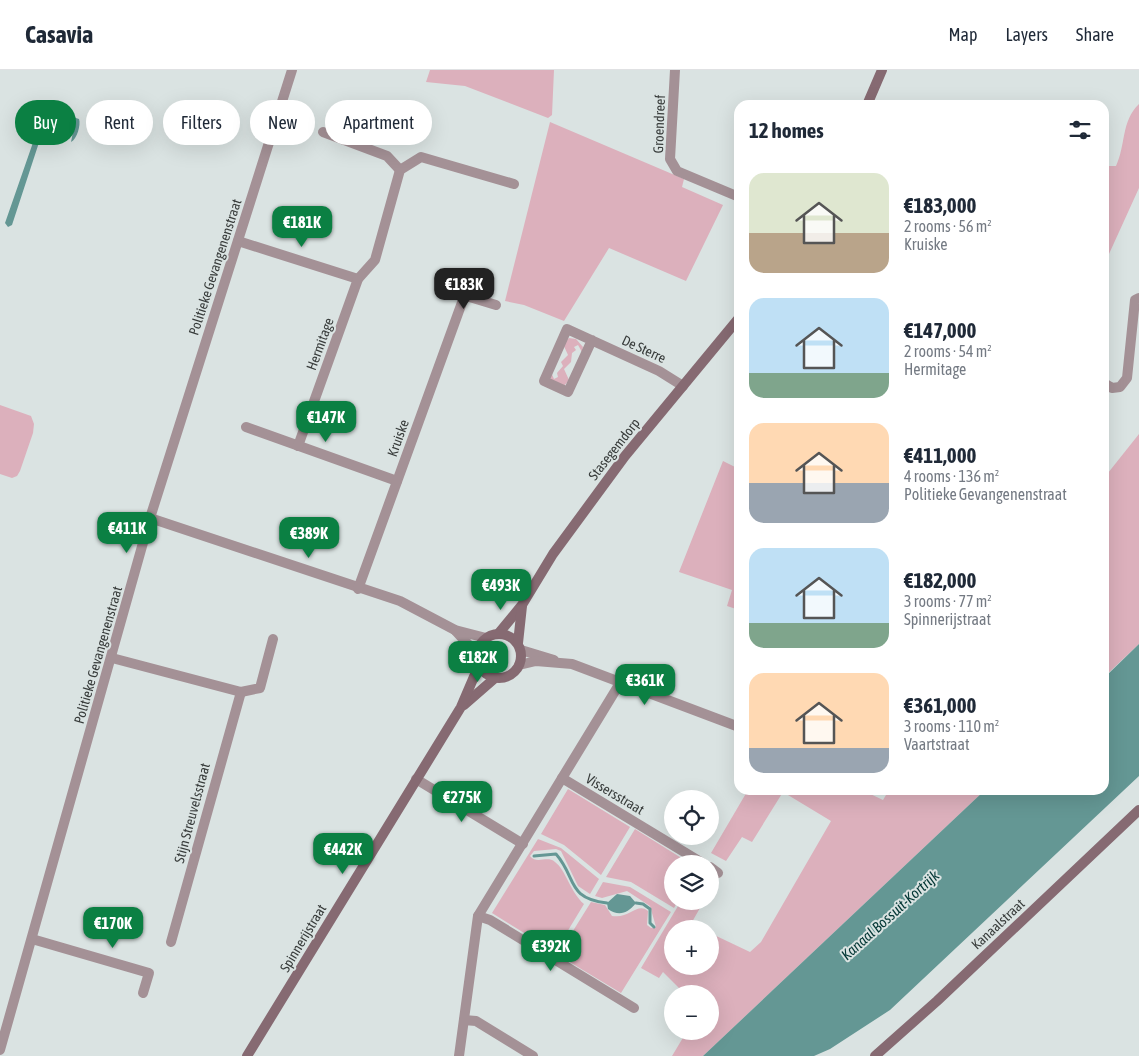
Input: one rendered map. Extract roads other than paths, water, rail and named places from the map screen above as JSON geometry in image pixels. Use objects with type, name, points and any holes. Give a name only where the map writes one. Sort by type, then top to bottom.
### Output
[{"type":"street","name":"Politieke Gevangenenstraat","points":[[0,1050],[150,518],[292,70]]},
{"type":"street","name":"Groendreef","points":[[674,70],[670,159],[673,166],[677,171],[734,195]]},
{"type":"street","points":[[869,100],[882,70]]},
{"type":"street","points":[[323,132],[387,156],[400,170],[421,157],[514,184]]},
{"type":"street","name":"Hermitage","points":[[298,446],[358,279],[375,260],[400,170]]},
{"type":"street","points":[[238,241],[358,279]]},
{"type":"street","points":[[440,288],[496,306]]},
{"type":"street","name":"Kruiske","points":[[358,589],[464,297]]},
{"type":"street","points":[[1109,386],[1112,388],[1120,387],[1127,378],[1135,300],[1139,298]]},
{"type":"street","name":"Stasegemdorp","points":[[499,634],[522,605],[553,554],[625,456],[734,324]]},
{"type":"street","name":"De Sterre","points":[[592,340],[568,392],[544,381],[567,329],[592,340],[659,371],[683,386]]},
{"type":"street","points":[[246,427],[397,482]]},
{"type":"street","points":[[150,518],[358,589],[400,601],[455,630],[486,638]]},
{"type":"street","name":"Stasegemdorp","points":[[519,646],[522,605]]},
{"type":"street","points":[[455,630],[477,654],[479,665],[488,675],[495,678],[509,675],[520,665],[557,661]]},
{"type":"street","points":[[477,654],[482,642],[486,638],[506,634],[519,646],[734,725]]},
{"type":"street","points":[[112,658],[241,692],[260,688],[273,639]]},
{"type":"street","points":[[519,646],[520,665]]},
{"type":"street","name":"Spinnerijstraat","points":[[247,1056],[461,707],[479,665]]},
{"type":"street","name":"Spinnerijstraat","points":[[461,707],[495,678]]},
{"type":"street","points":[[459,1056],[478,916],[620,683]]},
{"type":"street","name":"Stijn Streuvelsstraat","points":[[171,942],[241,692]]},
{"type":"street","name":"Vissersstraat","points":[[562,778],[689,855]]},
{"type":"street","points":[[416,779],[523,844]]},
{"type":"street","name":"Kanaalstraat","points":[[875,1056],[937,1001],[1139,810]]},
{"type":"street","points":[[478,916],[490,920],[634,1008]]},
{"type":"street","points":[[32,939],[149,973],[143,993]]},
{"type":"street","points":[[464,1020],[476,1022],[533,1056]]},
{"type":"water","points":[[76,118],[79,119],[76,136]]},
{"type":"water","points":[[32,145],[38,145],[12,225],[8,227],[5,223]]},
{"type":"water","name":"Kanaal Bossuit-Kortrijk","points":[[1139,644],[1139,776],[890,1010],[830,1049],[814,1056],[703,1056],[980,795],[1109,795],[1109,673]]},
{"type":"water","points":[[617,894],[630,896],[636,903],[623,913],[616,913],[608,909],[607,903]]},
{"type":"waterway","points":[[534,856],[556,854],[563,863],[578,892],[585,897],[607,903]]},
{"type":"waterway","points":[[636,903],[643,904],[650,909],[650,923],[654,927]]}]
